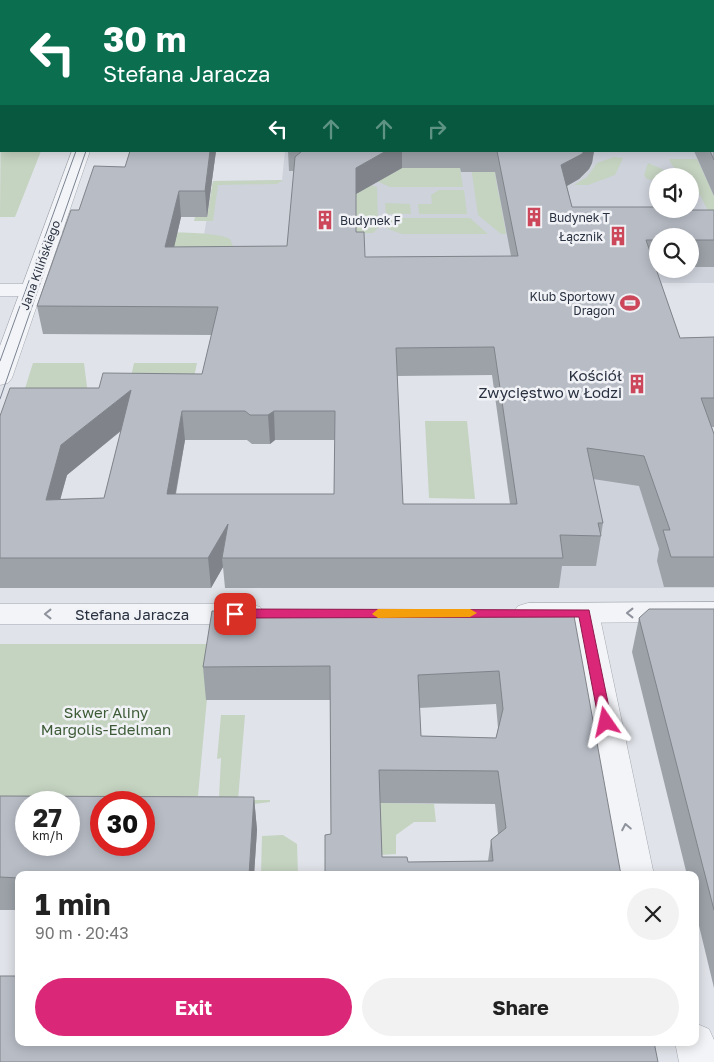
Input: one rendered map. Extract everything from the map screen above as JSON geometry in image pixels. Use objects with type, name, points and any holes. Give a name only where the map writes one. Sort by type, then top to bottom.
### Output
[{"type":"street","name":"Jana Kilińskiego","points":[[0,378],[81,152]]},
{"type":"street","points":[[0,290],[31,290]]},
{"type":"street","points":[[502,613],[714,612]]},
{"type":"street","points":[[584,613],[635,871]]},
{"type":"street","name":"Stefana Jaracza","points":[[0,614],[274,614]]},
{"type":"street","points":[[696,1046],[699,1062]]},
{"type":"shaded area","points":[[285,152],[714,152],[714,283],[647,283],[714,484],[714,588],[559,588],[506,284],[205,274],[204,235],[213,181],[282,180]]},
{"type":"green space","points":[[1,152],[41,152],[15,217],[0,217]]},
{"type":"green space","points":[[614,157],[623,158],[615,175],[588,185],[574,185],[587,177],[597,163]]},
{"type":"green space","points":[[669,159],[697,159],[714,196],[714,222],[699,193],[699,168],[675,168]]},
{"type":"green space","points":[[648,163],[660,168],[649,168],[649,179],[644,175]]},
{"type":"green space","points":[[471,167],[494,167],[499,197],[516,197],[500,200],[506,234],[501,234],[478,215]]},
{"type":"green space","points":[[333,168],[460,168],[463,187],[390,187],[368,177]]},
{"type":"green space","points":[[283,180],[277,184],[218,185],[213,221],[194,221],[195,217],[207,217],[213,181]]},
{"type":"green space","points":[[356,181],[377,187],[378,228],[373,233],[356,233]]},
{"type":"green space","points":[[439,190],[464,190],[467,214],[419,214],[418,204],[432,204],[431,195]]},
{"type":"green space","points":[[385,203],[410,204],[411,214],[386,214]]},
{"type":"green space","points":[[386,218],[470,218],[488,234],[402,234],[386,228]]},
{"type":"green space","points":[[170,232],[207,234],[230,239],[233,246],[217,246],[212,274],[102,233]]},
{"type":"green space","points":[[33,363],[84,363],[88,395],[16,417]]},
{"type":"green space","points":[[134,363],[197,363],[194,377],[131,377]]},
{"type":"green space","points":[[425,421],[467,421],[475,499],[429,498]]},
{"type":"green space","name":"Skwer Aliny Margolis-Edelman","points":[[0,644],[212,644],[198,796],[155,796],[155,791],[90,791],[90,797],[80,797],[80,791],[15,791],[15,798],[0,798]]},
{"type":"green space","points":[[221,715],[245,715],[238,800],[270,800],[270,802],[232,807],[219,798],[221,758],[217,759]]},
{"type":"green space","points":[[378,803],[434,804],[436,822],[414,822],[396,835],[396,854],[380,855]]},
{"type":"green space","points":[[283,835],[297,844],[298,871],[261,871],[262,836]]},
{"type":"building","points":[[130,152],[210,152],[205,191],[179,191],[165,247],[287,246],[295,157],[301,152],[384,152],[356,168],[356,232],[364,232],[365,257],[518,256],[497,152],[583,152],[561,165],[572,207],[649,207],[649,218],[699,218],[699,210],[714,210],[714,240],[699,240],[699,228],[649,228],[649,240],[646,240],[649,249],[649,278],[659,278],[680,338],[714,337],[714,398],[701,398],[714,434],[714,557],[671,557],[663,530],[670,530],[644,456],[587,448],[603,523],[598,523],[601,536],[560,535],[563,558],[222,558],[228,524],[208,558],[0,558],[0,416],[10,388],[99,388],[103,373],[202,374],[218,307],[37,306],[71,210],[79,210],[94,166],[125,167]],"holes":[[[494,347],[517,504],[403,504],[396,348]],[[131,390],[104,498],[46,500],[61,445]],[[182,411],[245,411],[250,415],[268,415],[274,411],[335,411],[334,494],[167,494]]]},
{"type":"building","points":[[649,609],[714,609],[714,910],[639,618]]},
{"type":"building","points":[[212,611],[560,611],[574,616],[620,871],[325,871],[325,835],[331,834],[330,666],[203,667]],"holes":[[[499,671],[503,709],[496,738],[421,736],[418,675]],[[379,770],[498,771],[506,828],[491,840],[493,861],[408,862],[407,857],[382,857]]]},
{"type":"building","points":[[0,796],[15,796],[15,856],[80,856],[80,796],[90,796],[90,856],[155,856],[155,797],[254,797],[249,871],[15,871],[15,878],[0,877]]},
{"type":"building","points":[[0,976],[15,976],[15,1046],[655,1046],[658,1062],[0,1062]]},
{"type":"tram line","points":[[0,361],[76,152]]},
{"type":"tram line","points":[[0,399],[86,152]]},
{"type":"slow traffic","points":[[378,614],[470,613]]},
{"type":"place","name":"Budynek T","points":[[534,217]]},
{"type":"place","name":"Budynek F","points":[[325,220]]},
{"type":"place","name":"Łącznik","points":[[618,236]]},
{"type":"place","name":"Klub Sportowy Dragon","points":[[630,303]]},
{"type":"place","name":"Kościół Zwycięstwo w Łodzi","points":[[637,384]]},
{"type":"route","points":[[235,614],[584,613],[606,722]]}]
